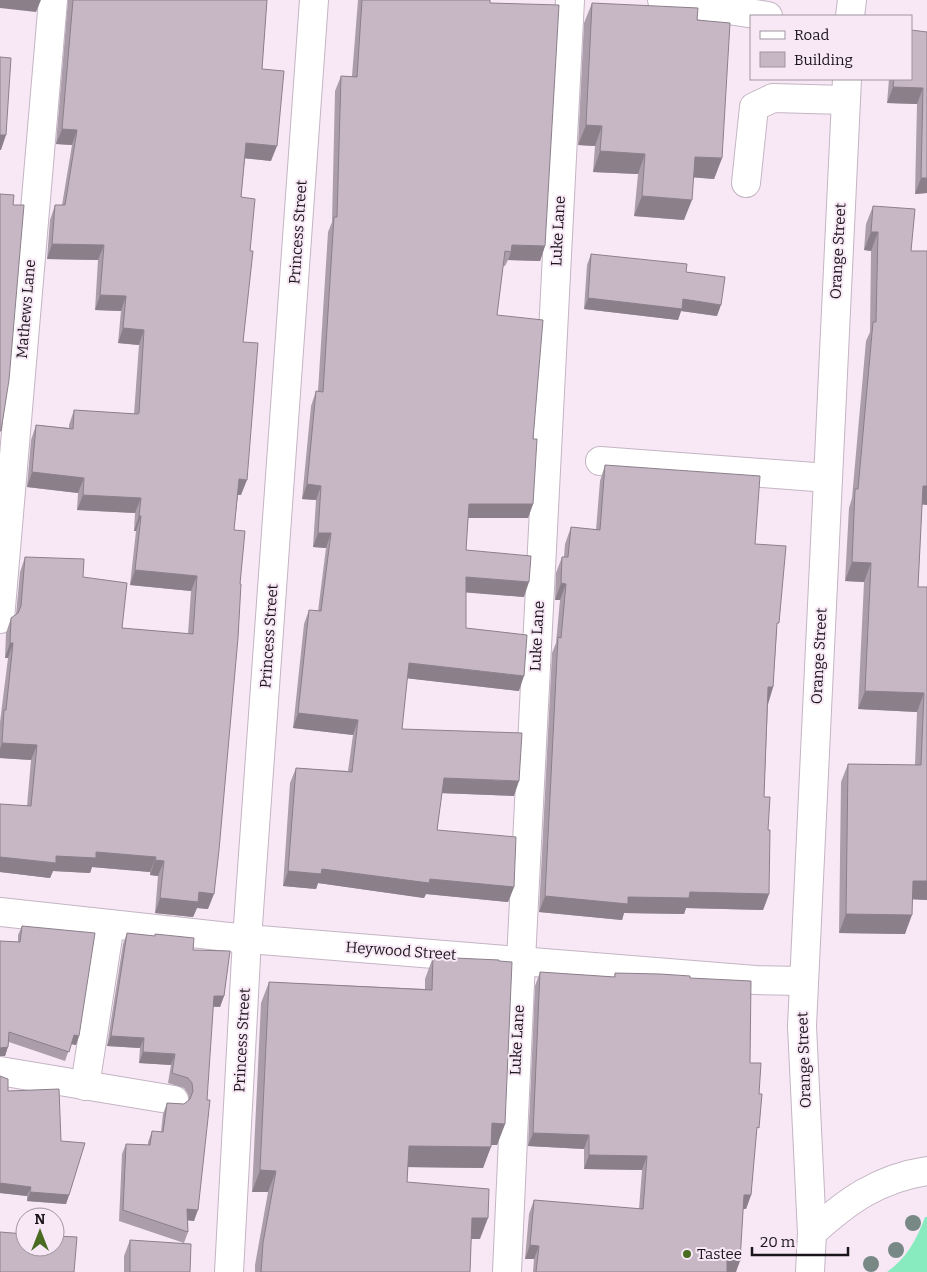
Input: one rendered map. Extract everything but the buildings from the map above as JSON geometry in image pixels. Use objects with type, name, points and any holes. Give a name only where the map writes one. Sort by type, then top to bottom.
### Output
[{"type":"street","name":"Mathews Lane","points":[[0,619],[53,0]]},
{"type":"street","name":"Princess Street","points":[[229,1272],[247,939],[314,0]]},
{"type":"street","name":"Luke Lane","points":[[507,1272],[570,0]]},
{"type":"street","points":[[662,0],[761,15]]},
{"type":"street","points":[[850,15],[852,0]]},
{"type":"street","points":[[746,183],[754,107],[773,98],[846,89]]},
{"type":"street","name":"Orange Street","points":[[810,1272],[812,1233],[802,1026],[846,89]]},
{"type":"street","points":[[600,461],[828,478]]},
{"type":"street","name":"Heywood Street","points":[[0,912],[247,939],[755,980],[804,981]]},
{"type":"street","points":[[85,1086],[110,924]]},
{"type":"street","points":[[0,1071],[174,1100]]},
{"type":"street","points":[[812,1233],[837,1210],[873,1187],[927,1171]]},
{"type":"green space","points":[[925,1217],[927,1217],[927,1272],[887,1272],[900,1261],[910,1248]]},
{"type":"place","name":"Tastee","points":[[687,1254]]}]
